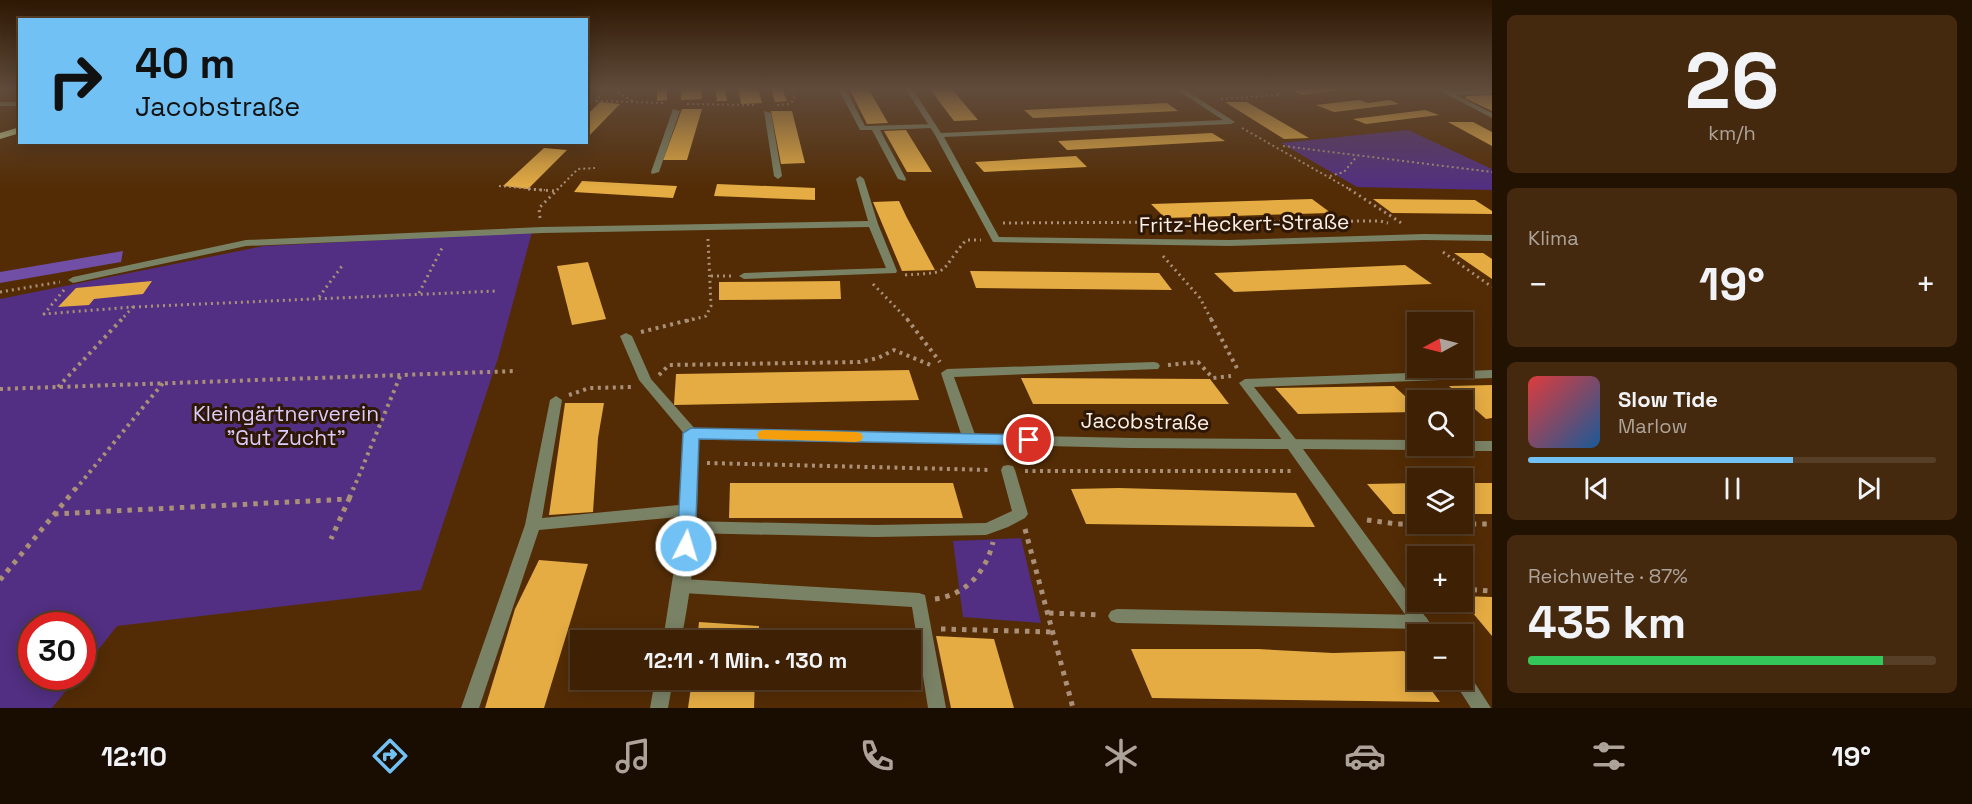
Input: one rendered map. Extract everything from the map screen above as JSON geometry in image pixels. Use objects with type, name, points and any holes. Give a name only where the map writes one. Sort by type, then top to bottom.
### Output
[{"type":"main road","points":[[0,136],[18,131]]},
{"type":"street","points":[[655,172],[673,121]]},
{"type":"street","points":[[770,121],[778,176]]},
{"type":"street","points":[[858,121],[862,128],[932,126]]},
{"type":"street","points":[[929,121],[989,223],[996,240]]},
{"type":"street","points":[[939,135],[1231,122]]},
{"type":"street","points":[[875,128],[902,179]]},
{"type":"street","points":[[744,276],[892,271],[873,224],[860,179]]},
{"type":"street","points":[[73,280],[246,243],[542,230],[873,224]]},
{"type":"street","name":"Fritz-Heckert-Straße","points":[[996,240],[1152,244],[1492,237]]},
{"type":"street","points":[[626,336],[650,386],[691,433],[689,518],[683,586],[674,630]]},
{"type":"street","points":[[970,440],[947,373],[1154,366]]},
{"type":"street","points":[[1245,383],[1492,374]]},
{"type":"street","points":[[1245,383],[1293,445],[1422,624]]},
{"type":"street","points":[[470,708],[533,525],[556,400]]},
{"type":"street","name":"Jacobstraße","points":[[691,433],[970,440],[1407,445]]},
{"type":"street","points":[[1473,446],[1492,446]]},
{"type":"street","points":[[533,525],[689,518],[918,531],[986,529],[1020,514],[1008,471]]},
{"type":"street","points":[[683,586],[919,600],[937,708]]},
{"type":"street","points":[[1117,616],[1407,627]]},
{"type":"street","points":[[659,708],[662,690]]},
{"type":"street","points":[[1469,690],[1482,708]]},
{"type":"path","points":[[989,223],[1380,221],[1412,229],[1330,176],[1279,146],[1231,122]]},
{"type":"path","points":[[1279,146],[1492,172]]},
{"type":"path","points":[[1330,176],[1344,172],[1357,156]]},
{"type":"path","points":[[542,230],[539,208],[578,169],[595,168]]},
{"type":"path","points":[[499,186],[555,191]]},
{"type":"path","points":[[626,336],[706,316],[711,306],[707,226]]},
{"type":"path","points":[[1424,237],[1492,287]]},
{"type":"path","points":[[892,271],[900,276],[939,273],[947,267],[958,248],[966,240],[996,240]]},
{"type":"path","points":[[1152,244],[1200,298],[1245,383]]},
{"type":"path","points":[[419,293],[443,245]]},
{"type":"path","points":[[319,298],[342,266]]},
{"type":"path","points":[[862,272],[912,324],[947,373]]},
{"type":"path","points":[[0,292],[73,280]]},
{"type":"path","points":[[73,280],[44,314],[132,307],[496,291]]},
{"type":"path","points":[[58,387],[132,307]]},
{"type":"path","points":[[556,400],[588,388],[650,386],[669,365],[860,362],[878,358],[894,350],[947,373]]},
{"type":"path","points":[[1154,366],[1198,362],[1213,378],[1223,377]]},
{"type":"path","points":[[0,389],[516,371]]},
{"type":"path","points":[[331,539],[401,374]]},
{"type":"path","points":[[0,580],[163,382]]},
{"type":"path","points":[[54,513],[349,499]]},
{"type":"path","points":[[1020,514],[1049,613],[1073,708]]},
{"type":"path","points":[[919,600],[947,599],[967,586],[984,568],[991,555],[994,537],[1003,523]]},
{"type":"path","points":[[1397,524],[1492,524]]},
{"type":"path","points":[[1473,590],[1492,591]]},
{"type":"path","points":[[1049,613],[1117,616]]},
{"type":"path","points":[[923,628],[1054,632]]},
{"type":"green space","points":[[1408,130],[1492,169],[1492,190],[1357,187],[1281,143]]},
{"type":"green space","name":"Kleingärtnerverein \"Gut Zucht\"","points":[[532,232],[498,358],[421,590],[117,626],[96,653],[96,612],[18,612],[18,690],[67,690],[52,708],[0,708],[0,299],[264,246]]},
{"type":"green space","points":[[1021,538],[1041,623],[963,617],[953,541]]},
{"type":"shaded area","points":[[123,251],[121,262],[0,283],[0,272]]},
{"type":"building","points":[[588,121],[603,121],[588,137]]},
{"type":"building","points":[[678,121],[698,121],[687,160],[663,160]]},
{"type":"building","points":[[773,121],[795,121],[805,163],[781,164]]},
{"type":"building","points":[[866,121],[887,121],[888,123],[867,124]]},
{"type":"building","points":[[1255,121],[1280,121],[1309,138],[1284,139]]},
{"type":"building","points":[[1358,121],[1390,121],[1366,124]]},
{"type":"building","points":[[1448,122],[1473,122],[1492,132],[1492,146]]},
{"type":"building","points":[[906,130],[932,172],[907,172],[884,131]]},
{"type":"building","points":[[1212,133],[1225,141],[1067,150],[1058,141]]},
{"type":"building","points":[[544,148],[567,150],[528,189],[503,186]]},
{"type":"building","points":[[1076,156],[1087,167],[984,172],[975,162]]},
{"type":"building","points":[[582,181],[677,186],[673,198],[574,192]]},
{"type":"building","points":[[717,184],[815,188],[815,200],[714,196]]},
{"type":"building","points":[[1312,199],[1331,213],[1165,218],[1151,204]]},
{"type":"building","points":[[1373,199],[1475,200],[1492,211],[1492,214],[1392,213]]},
{"type":"building","points":[[899,201],[935,270],[902,271],[873,202]]},
{"type":"building","points":[[1454,253],[1483,253],[1492,259],[1492,279]]},
{"type":"building","points":[[588,262],[606,319],[572,325],[557,266]]},
{"type":"building","points":[[1405,265],[1432,284],[1234,292],[1214,273]]},
{"type":"building","points":[[970,271],[1159,273],[1172,290],[976,288]]},
{"type":"building","points":[[152,281],[143,294],[94,299],[89,305],[58,307],[76,288]]},
{"type":"building","points":[[840,281],[841,299],[719,300],[719,282]]},
{"type":"building","points":[[909,370],[919,400],[674,405],[676,374]]},
{"type":"building","points":[[1021,378],[1210,379],[1229,404],[1033,404]]},
{"type":"building","points":[[1492,385],[1492,418],[1486,419],[1473,407],[1473,390],[1453,390],[1449,386]]},
{"type":"building","points":[[1394,386],[1407,398],[1407,412],[1298,414],[1275,388]]},
{"type":"building","points":[[565,403],[604,403],[598,438],[593,512],[549,515]]},
{"type":"building","points":[[730,483],[953,483],[963,518],[729,518]]},
{"type":"building","points":[[1407,483],[1407,514],[1393,514],[1367,484]]},
{"type":"building","points":[[1473,483],[1492,483],[1492,514],[1473,514]]},
{"type":"building","points":[[1119,488],[1296,493],[1315,527],[1086,524],[1071,489]]},
{"type":"building","points":[[539,560],[588,564],[544,708],[485,708],[515,609]]},
{"type":"building","points":[[1473,596],[1492,597],[1492,636],[1472,612]]},
{"type":"building","points":[[699,622],[759,626],[759,630],[698,630]]},
{"type":"building","points":[[936,636],[994,639],[1014,708],[951,708]]},
{"type":"building","points":[[1131,649],[1258,649],[1333,653],[1404,651],[1407,655],[1407,690],[1431,690],[1440,702],[1152,698]]},
{"type":"building","points":[[691,690],[755,690],[754,708],[688,708]]},
{"type":"slow traffic","points":[[765,435],[855,437]]},
{"type":"route","points":[[686,546],[690,510],[691,433],[1029,440]]}]
